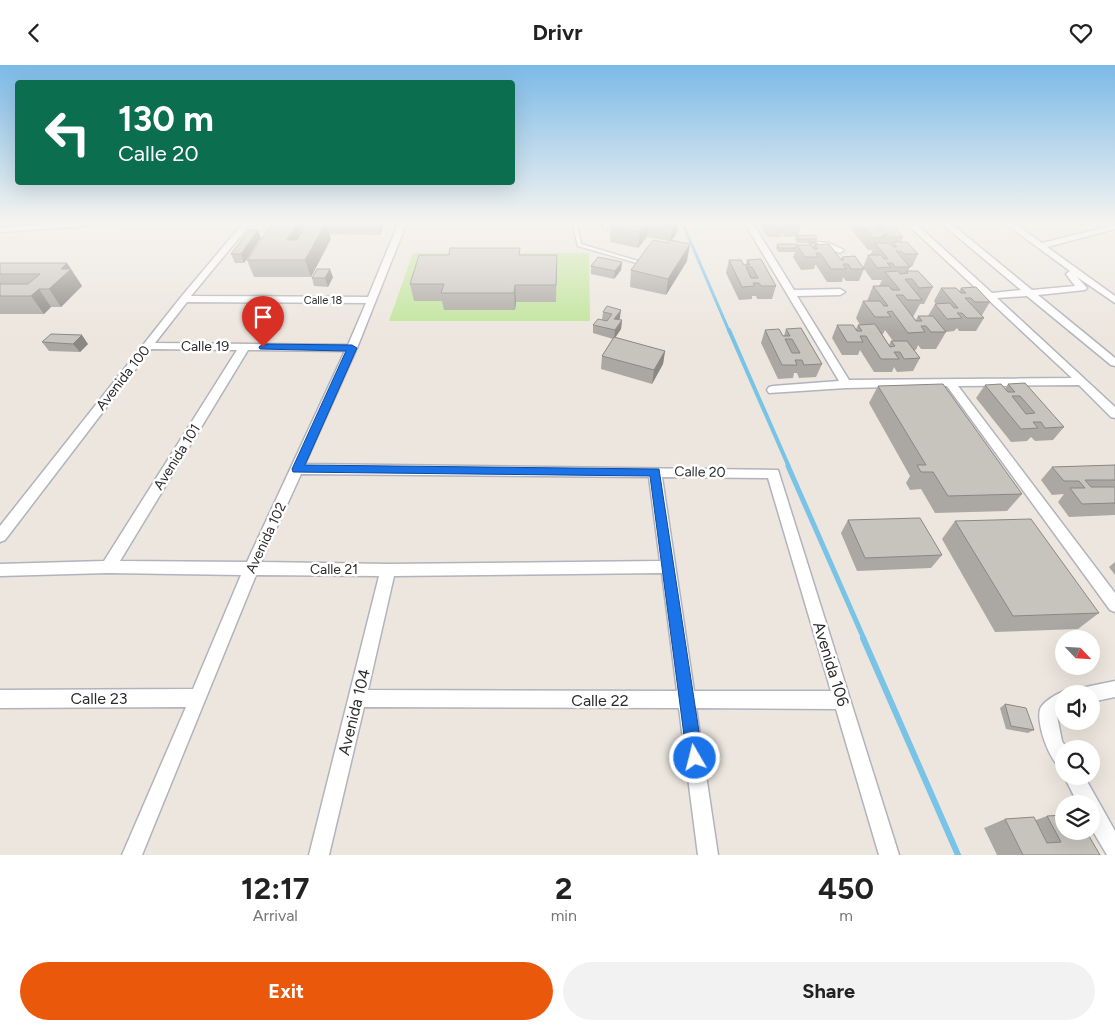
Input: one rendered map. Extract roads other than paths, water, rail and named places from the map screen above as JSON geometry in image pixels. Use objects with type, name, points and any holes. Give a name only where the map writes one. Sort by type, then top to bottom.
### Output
[{"type":"street","name":"Avenida 100","points":[[0,536],[217,259]]},
{"type":"street","name":"Avenida 102","points":[[132,855],[251,569],[352,348],[388,259]]},
{"type":"street","points":[[774,259],[791,293],[846,384]]},
{"type":"street","points":[[949,259],[1082,381],[1115,414]]},
{"type":"street","points":[[988,259],[1115,363]]},
{"type":"street","points":[[1057,259],[1115,301]]},
{"type":"street","points":[[1061,262],[1082,288]]},
{"type":"street","points":[[990,296],[1082,288],[1115,301]]},
{"type":"street","points":[[791,293],[840,292]]},
{"type":"street","name":"Calle 18","points":[[184,299],[372,300]]},
{"type":"street","name":"Calle 19","points":[[148,346],[352,348]]},
{"type":"street","name":"Avenida 101","points":[[108,567],[246,346]]},
{"type":"street","points":[[773,390],[846,384],[1082,381]]},
{"type":"street","points":[[950,383],[1115,605]]},
{"type":"street","name":"Calle 20","points":[[297,469],[773,473]]},
{"type":"street","points":[[655,472],[708,855]]},
{"type":"street","name":"Avenida 106","points":[[773,473],[889,855]]},
{"type":"street","name":"Calle 21","points":[[0,570],[108,567],[251,569],[668,567]]},
{"type":"street","name":"Avenida 104","points":[[318,855],[358,698],[388,569]]},
{"type":"street","points":[[1100,692],[1115,689]]},
{"type":"street","name":"Calle 23","points":[[0,699],[198,698]]},
{"type":"street","name":"Calle 22","points":[[358,698],[842,700]]},
{"type":"street","points":[[1055,707],[1048,712],[1055,746]]},
{"type":"street","points":[[1100,824],[1115,850]]},
{"type":"lane","points":[[627,259],[639,262]]},
{"type":"waterway","points":[[698,259],[729,331]]},
{"type":"waterway","points":[[729,330],[789,467]]},
{"type":"waterway","points":[[788,466],[864,639]]},
{"type":"waterway","points":[[863,638],[958,855]]}]
